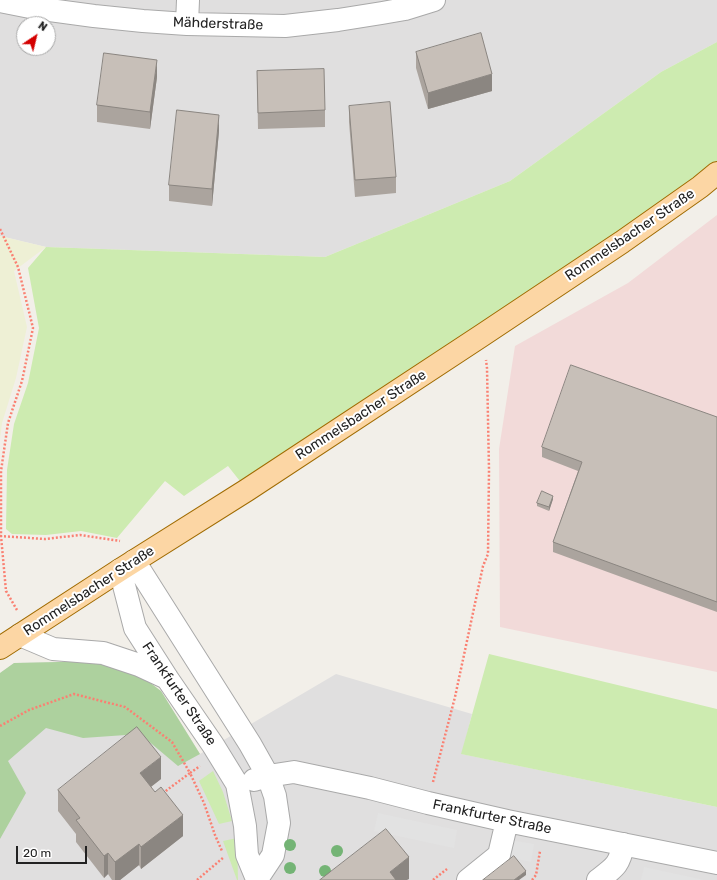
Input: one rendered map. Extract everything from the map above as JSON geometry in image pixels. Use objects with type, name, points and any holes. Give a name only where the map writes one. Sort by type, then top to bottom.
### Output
[{"type":"main road","name":"Rommelsbacher Straße","points":[[0,648],[247,490],[622,242],[700,187],[717,173]]},
{"type":"street","points":[[187,24],[188,0]]},
{"type":"street","name":"Mähderstraße","points":[[0,1],[35,8],[143,21],[187,24],[285,26],[382,14],[434,0]]},
{"type":"street","points":[[127,566],[250,744],[268,776],[275,796],[279,823],[273,855],[257,880]]},
{"type":"street","name":"Frankfurter Straße","points":[[127,566],[134,628],[197,721],[237,784],[268,776],[294,772],[370,788],[428,803],[543,829],[717,863]]},
{"type":"street","points":[[25,632],[53,649],[103,653],[139,665],[167,678]]},
{"type":"street","points":[[237,784],[245,826],[247,855],[257,880]]},
{"type":"street","points":[[468,880],[499,855],[507,821]]},
{"type":"street","points":[[598,880],[614,867],[621,855],[623,844]]},
{"type":"path","points":[[0,229],[18,267],[33,328],[22,381],[8,423],[1,472],[0,536],[6,591],[25,632]]},
{"type":"path","points":[[428,803],[455,697],[483,566],[488,554],[489,470],[487,368],[485,350],[480,336]]},
{"type":"path","points":[[0,536],[45,539],[80,535],[120,541],[127,566]]},
{"type":"path","points":[[0,726],[29,710],[74,694],[124,707],[172,742],[190,773],[204,803],[227,863]]},
{"type":"path","points":[[161,796],[201,766]]},
{"type":"path","points":[[532,880],[536,875],[543,829]]},
{"type":"path","points":[[197,880],[225,857]]},
{"type":"shaded area","points":[[0,0],[717,0],[717,42],[661,72],[510,181],[325,257],[46,247],[0,236]]},
{"type":"shaded area","points":[[717,215],[717,672],[500,627],[499,449],[515,346],[628,283]]},
{"type":"shaded area","points":[[59,662],[161,691],[200,754],[336,674],[472,714],[462,754],[717,807],[717,880],[0,880],[0,673],[14,663]]},
{"type":"shaded area","points":[[378,813],[457,830],[454,848],[374,831]]},
{"type":"shaded area","points":[[509,840],[534,844],[531,862],[506,857]]},
{"type":"shaded area","points":[[644,867],[704,880],[641,880]]},
{"type":"green space","points":[[717,42],[717,173],[247,490],[228,466],[184,496],[165,481],[117,538],[81,531],[46,535],[12,534],[6,529],[7,470],[14,424],[28,383],[39,328],[28,268],[46,247],[325,257],[510,181],[661,72]]},
{"type":"green space","points":[[0,236],[46,247],[14,271],[27,327],[16,378],[2,423],[0,439]]},
{"type":"green space","points":[[489,654],[717,709],[717,807],[461,754]]},
{"type":"green space","points":[[102,661],[135,671],[161,691],[200,754],[178,766],[140,734],[83,738],[46,728],[8,761],[26,793],[0,839],[0,673],[14,663]]},
{"type":"green space","points":[[213,771],[223,792],[232,821],[219,824],[199,781]]},
{"type":"green space","points":[[237,838],[238,880],[223,841]]},
{"type":"building","points":[[481,33],[492,74],[428,93],[416,52]]},
{"type":"building","points":[[104,53],[157,60],[150,112],[97,105]]},
{"type":"building","points":[[324,69],[325,110],[258,113],[257,71]]},
{"type":"building","points":[[390,102],[396,177],[355,180],[349,106]]},
{"type":"building","points":[[177,110],[219,115],[212,189],[169,185]]},
{"type":"building","points":[[571,365],[717,417],[717,602],[553,542],[582,462],[542,447]]},
{"type":"building","points":[[542,491],[553,496],[549,507],[537,503]]},
{"type":"building","points":[[137,727],[161,757],[140,773],[155,792],[161,787],[183,815],[141,847],[139,844],[115,862],[108,853],[104,856],[76,820],[80,818],[58,790]]},
{"type":"building","points":[[386,829],[409,857],[390,872],[396,880],[320,880]]},
{"type":"building","points":[[514,856],[526,871],[514,880],[483,880]]}]
